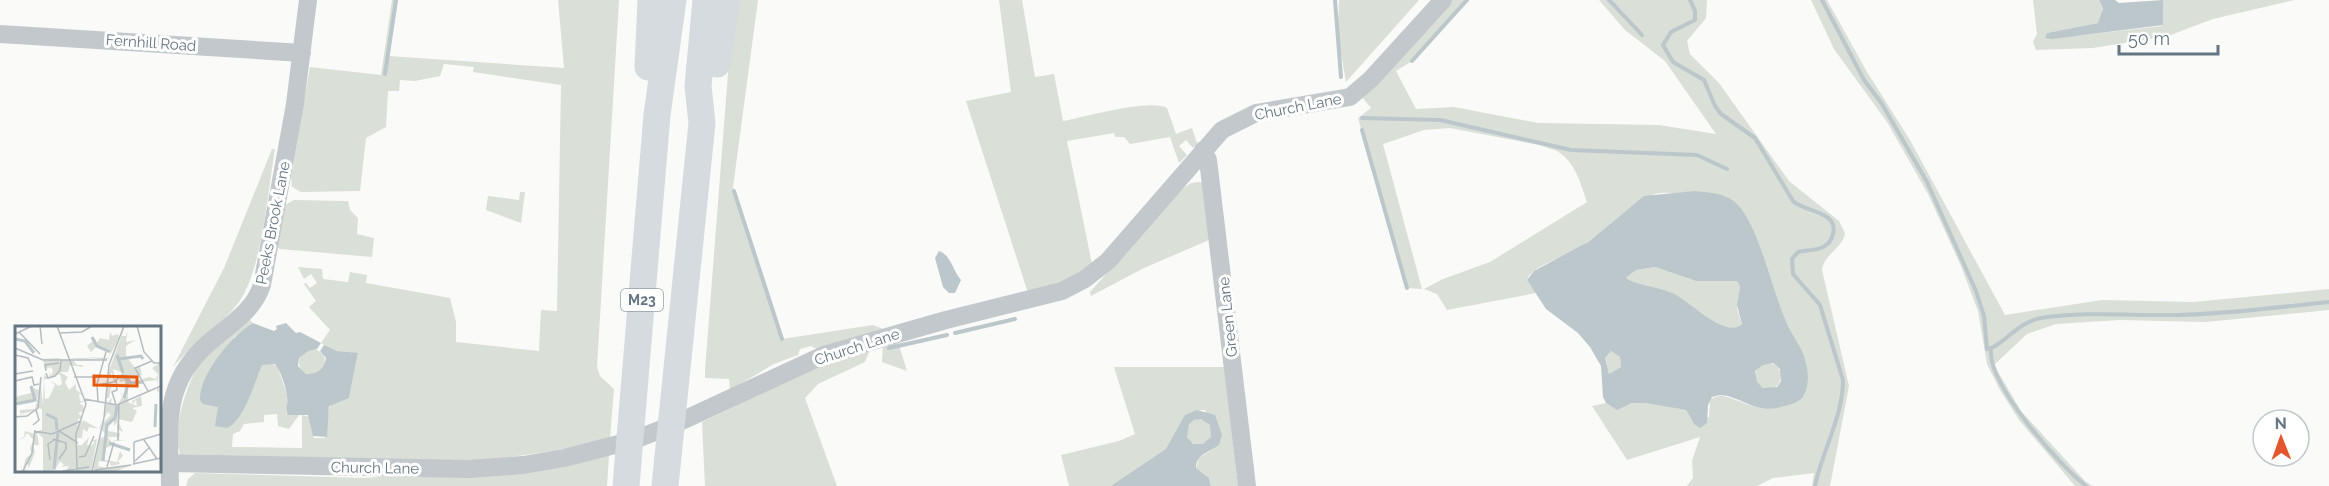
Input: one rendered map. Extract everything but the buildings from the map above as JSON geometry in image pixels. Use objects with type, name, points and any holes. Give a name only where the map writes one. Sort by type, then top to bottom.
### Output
[{"type":"highway","name":"M23","points":[[651,0],[648,77],[657,115]]},
{"type":"highway","name":"M23","points":[[626,486],[657,115],[672,0]]},
{"type":"highway","name":"M23","points":[[702,123],[698,86],[706,0]]},
{"type":"highway","name":"M23","points":[[665,486],[702,123],[713,88],[727,0]]},
{"type":"street","name":"Peeks Brook Lane","points":[[170,486],[171,411],[179,377],[203,347],[247,311],[262,285],[302,53],[308,0]]},
{"type":"street","name":"Church Lane","points":[[170,463],[469,469],[523,465],[577,455],[653,433],[824,355],[946,320],[1056,293],[1079,283],[1108,261],[1222,130],[1248,116],[1350,97],[1371,79],[1443,0]]},
{"type":"street","name":"Fernhill Road","points":[[0,34],[302,53]]},
{"type":"street","name":"Green Lane","points":[[1203,150],[1208,160],[1218,228],[1247,486]]},
{"type":"shaded area","points":[[392,0],[398,0],[389,56],[564,68],[558,0],[619,0],[597,367],[600,376],[614,389],[610,439],[553,451],[474,462],[180,454],[178,430],[183,402],[200,363],[210,349],[250,320],[253,323],[233,338],[262,365],[270,363],[277,366],[288,397],[286,413],[299,415],[289,429],[278,426],[277,414],[264,415],[264,422],[244,424],[240,431],[233,434],[232,447],[302,448],[302,415],[310,417],[314,438],[325,438],[330,404],[349,398],[358,354],[332,350],[321,343],[330,330],[309,307],[316,301],[304,284],[306,283],[310,288],[317,283],[311,274],[304,279],[298,267],[322,269],[323,279],[348,282],[350,272],[367,275],[366,283],[450,298],[456,322],[456,342],[539,351],[541,310],[557,311],[561,85],[473,72],[474,67],[444,64],[440,76],[415,81],[400,80],[399,91],[388,91],[386,127],[366,138],[360,191],[301,192],[292,187],[291,177],[310,67],[381,75]]},
{"type":"shaded area","points":[[736,0],[758,0],[733,187],[782,339],[873,325],[888,331],[819,350],[811,346],[800,349],[798,355],[774,364],[730,390],[729,379],[705,378],[705,370],[731,35]]},
{"type":"shaded area","points":[[999,0],[1022,0],[1035,77],[1054,74],[1063,121],[1133,107],[1159,106],[1167,108],[1176,134],[1192,128],[1197,143],[1193,148],[1186,140],[1179,146],[1187,155],[1179,163],[1170,137],[1130,144],[1124,137],[1115,137],[1114,133],[1067,141],[1092,264],[1073,279],[1028,293],[966,101],[1011,92]]},
{"type":"shaded area","points":[[1339,0],[1419,0],[1346,82],[1338,35]]},
{"type":"shaded area","points":[[1449,0],[1467,0],[1412,61],[1396,71],[1416,109],[1454,107],[1538,123],[1659,125],[1716,134],[1665,61],[1625,30],[1599,0],[1707,0],[1706,18],[1687,41],[1690,54],[1719,83],[1789,181],[1839,221],[1845,233],[1841,243],[1823,264],[1822,270],[1849,386],[1830,486],[1812,486],[1814,473],[1773,478],[1757,486],[1687,486],[1693,478],[1692,461],[1700,437],[1627,460],[1592,406],[1606,403],[1620,408],[1639,402],[1653,403],[1686,410],[1692,421],[1709,417],[1710,400],[1718,396],[1759,408],[1773,408],[1788,405],[1804,395],[1808,373],[1806,361],[1783,315],[1745,217],[1739,208],[1724,197],[1707,192],[1655,194],[1634,205],[1576,250],[1529,275],[1527,280],[1536,293],[1447,310],[1437,294],[1424,289],[1443,279],[1490,262],[1587,202],[1573,167],[1557,151],[1539,145],[1450,128],[1424,130],[1383,144],[1422,289],[1407,288],[1358,118],[1371,108],[1362,97]]},
{"type":"shaded area","points":[[1811,0],[1827,0],[1867,72],[1910,140],[2005,315],[2102,300],[2194,302],[2329,289],[2329,310],[2205,322],[2120,320],[2056,324],[2027,334],[1994,365],[2021,411],[2086,482],[2093,486],[2075,486],[2019,420],[2000,390],[1987,364],[1978,311],[1961,266],[1928,194],[1887,122],[1834,49]]},
{"type":"shaded area","points":[[2033,0],[2099,0],[2103,13],[2098,23],[2047,33],[2075,36],[2162,26],[2163,0],[2294,0],[2213,19],[2168,36],[2093,48],[2036,50],[2033,42],[2037,34]]},
{"type":"shaded area","points":[[2099,0],[2115,0],[2119,3],[2163,0],[2163,25],[2045,38],[2047,33],[2098,23],[2103,9]]},
{"type":"shaded area","points":[[272,149],[275,149],[263,229],[247,288],[232,311],[173,367],[224,268]]},
{"type":"shaded area","points":[[1191,183],[1204,183],[1209,240],[1144,268],[1091,296],[1090,292],[1181,190]]},
{"type":"shaded area","points":[[1694,191],[1711,193],[1733,200],[1745,214],[1752,227],[1786,321],[1806,361],[1808,383],[1800,400],[1790,405],[1770,409],[1728,396],[1712,397],[1708,405],[1707,423],[1700,428],[1694,424],[1686,410],[1632,403],[1617,410],[1606,403],[1603,397],[1601,366],[1590,347],[1578,333],[1546,309],[1527,280],[1534,271],[1588,242],[1644,196]],"holes":[[[1655,267],[1696,281],[1737,281],[1740,287],[1737,305],[1742,324],[1726,327],[1670,292],[1626,278],[1636,270]],[[1611,351],[1620,357],[1621,367],[1609,374],[1605,358]],[[1773,363],[1780,369],[1781,381],[1777,387],[1763,388],[1757,382],[1755,371],[1763,365]]]},
{"type":"shaded area","points":[[520,192],[525,192],[521,223],[486,210],[488,196],[519,200]]},
{"type":"shaded area","points":[[294,200],[348,201],[350,210],[358,218],[357,234],[374,238],[372,257],[277,247],[285,205]]},
{"type":"shaded area","points":[[939,251],[949,260],[961,280],[955,293],[949,293],[943,287],[935,258]]},
{"type":"shaded area","points":[[1655,267],[1696,281],[1737,281],[1740,287],[1737,309],[1742,324],[1735,328],[1726,327],[1706,317],[1670,292],[1626,278],[1636,270]]},
{"type":"shaded area","points":[[253,323],[274,331],[277,329],[276,326],[286,323],[296,333],[300,332],[321,343],[317,349],[308,351],[299,358],[298,366],[306,374],[316,372],[324,365],[326,358],[320,351],[324,345],[337,351],[358,353],[349,398],[329,406],[327,437],[313,436],[308,415],[288,415],[286,388],[275,364],[262,365],[244,409],[233,424],[227,428],[215,426],[218,407],[203,404],[200,400],[205,379],[227,346]]},
{"type":"shaded area","points":[[898,342],[907,371],[882,362],[883,346]]},
{"type":"shaded area","points":[[312,349],[321,353],[325,362],[321,371],[312,375],[303,371],[299,362],[303,353]]},
{"type":"shaded area","points":[[870,350],[865,362],[818,384],[805,398],[837,486],[705,486],[702,422],[811,369]]},
{"type":"shaded area","points":[[1611,351],[1620,357],[1621,367],[1609,374],[1605,358]]},
{"type":"shaded area","points":[[1768,363],[1777,367],[1781,376],[1777,385],[1768,389],[1759,385],[1755,376],[1759,367]]},
{"type":"shaded area","points":[[1114,367],[1224,367],[1238,486],[1211,486],[1209,478],[1196,468],[1199,458],[1219,445],[1205,410],[1196,411],[1185,418],[1166,450],[1111,486],[1069,486],[1061,455],[1119,441],[1135,434]]},
{"type":"shaded area","points":[[1197,410],[1215,415],[1222,435],[1219,445],[1198,459],[1196,468],[1209,478],[1211,486],[1111,486],[1166,449],[1185,415]],"holes":[[[1201,419],[1210,425],[1211,437],[1203,444],[1193,444],[1187,437],[1189,424]]]},
{"type":"shaded area","points":[[1199,419],[1208,423],[1212,432],[1208,441],[1199,445],[1190,441],[1186,432],[1190,423]]},
{"type":"shaded area","points":[[609,455],[607,486],[186,486],[188,479],[195,473],[365,478]]},
{"type":"waterway","points":[[385,74],[396,0]]},
{"type":"waterway","points":[[1335,0],[1341,77]]},
{"type":"waterway","points":[[1412,61],[1467,0]]},
{"type":"waterway","points":[[1609,0],[1642,35]]},
{"type":"waterway","points":[[1690,0],[1695,11],[1695,20],[1671,32],[1663,45],[1673,62],[1704,80],[1721,114],[1755,138],[1793,201],[1826,216],[1833,226],[1833,234],[1828,244],[1819,249],[1798,252],[1792,259],[1793,274],[1820,305],[1843,380],[1840,407],[1815,486]]},
{"type":"waterway","points":[[1822,0],[1864,80],[1882,104],[1927,182],[1976,291],[1984,316],[1987,349],[1998,344],[2024,324],[2041,318],[2093,314],[2197,314],[2329,302]]},
{"type":"waterway","points":[[1362,118],[1440,120],[1571,150],[1697,155],[1727,169]]},
{"type":"waterway","points":[[1362,130],[1407,288]]},
{"type":"waterway","points":[[734,191],[782,339]]},
{"type":"waterway","points":[[955,333],[1015,319]]},
{"type":"waterway","points":[[889,348],[947,335]]},
{"type":"waterway","points":[[1991,349],[1993,364],[2000,382],[2012,402],[2043,443],[2086,486]]}]
